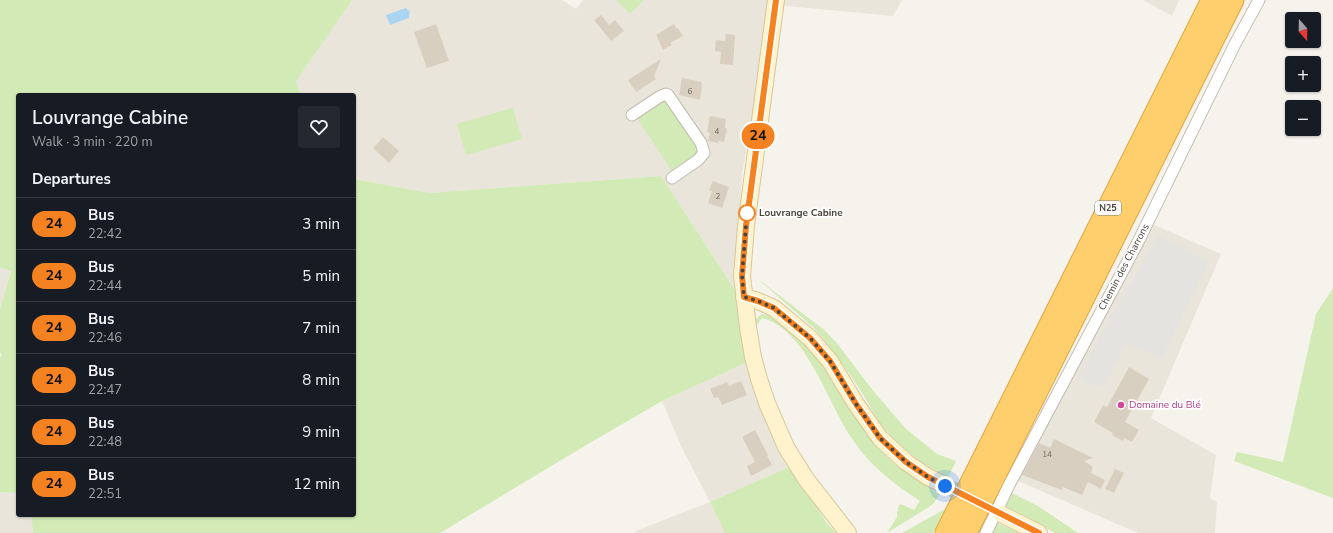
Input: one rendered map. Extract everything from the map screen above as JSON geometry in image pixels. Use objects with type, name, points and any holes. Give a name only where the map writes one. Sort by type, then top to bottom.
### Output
[{"type":"highway","name":"N25","points":[[946,533],[1212,0]]},
{"type":"highway","name":"N25","points":[[966,533],[1233,0]]},
{"type":"street","points":[[776,0],[746,226],[742,276],[744,297],[753,357],[767,403],[786,447],[806,480],[848,533]]},
{"type":"street","name":"Chemin des Charrons","points":[[986,533],[1009,485],[1137,244],[1235,44],[1259,0]]},
{"type":"street","points":[[632,115],[666,94],[701,143],[704,153],[698,160],[672,178]]},
{"type":"street","points":[[744,297],[774,308],[810,338],[830,361],[856,404],[880,438],[906,462],[928,477],[945,486]]},
{"type":"street","points":[[1001,514],[1039,533]]},
{"type":"shaded area","points":[[352,0],[562,0],[576,9],[583,0],[616,0],[630,14],[644,0],[902,0],[893,16],[786,6],[773,1],[742,174],[737,257],[737,293],[661,176],[430,193],[356,179],[356,93],[300,93],[295,81]]},
{"type":"shaded area","points":[[1143,0],[1179,0],[1172,16]]},
{"type":"shaded area","points":[[1150,223],[1221,254],[1151,418],[1216,455],[1210,498],[1217,502],[1215,533],[1138,533],[1018,481],[1037,437]]},
{"type":"shaded area","points":[[1158,236],[1209,262],[1162,358],[1127,343],[1104,385],[1097,387],[1085,382],[1078,377],[1103,330]]},
{"type":"shaded area","points":[[0,267],[11,270],[0,309]]},
{"type":"shaded area","points":[[750,361],[791,466],[710,502],[681,446],[662,401]]},
{"type":"shaded area","points":[[0,492],[16,493],[16,517],[31,517],[33,533],[0,533]]},
{"type":"shaded area","points":[[710,502],[725,533],[634,533],[638,530]]},
{"type":"green space","points":[[0,0],[352,0],[296,81],[300,93],[16,93],[16,493],[0,492],[0,358],[2,354],[0,353],[0,309],[11,271],[0,267]]},
{"type":"green space","points":[[616,0],[644,0],[630,14]]},
{"type":"green space","points":[[664,99],[698,145],[699,155],[675,172],[672,171],[639,121],[638,117]]},
{"type":"green space","points":[[513,108],[522,139],[466,155],[457,124]]},
{"type":"green space","points":[[661,176],[737,293],[750,361],[662,401],[440,533],[33,533],[31,517],[356,517],[356,179],[430,193]]},
{"type":"green space","points":[[758,279],[823,329],[836,342],[871,388],[905,428],[937,454],[956,461],[948,478],[914,456],[890,435],[871,409],[859,388],[821,336]]},
{"type":"green space","points":[[1333,288],[1333,498],[1234,461],[1237,452],[1283,462],[1316,314]]},
{"type":"green space","points":[[763,314],[777,318],[776,321],[798,338],[810,350],[820,362],[860,424],[878,448],[914,478],[938,493],[941,493],[932,505],[887,533],[897,517],[899,505],[901,504],[914,510],[920,501],[875,467],[867,458],[853,440],[815,370],[804,352],[792,337],[778,325],[762,318],[754,329],[757,318]]},
{"type":"green space","points":[[791,466],[826,522],[836,533],[725,533],[710,502]]},
{"type":"green space","points":[[1012,493],[1038,506],[1078,533],[1055,533],[1005,506]]},
{"type":"green space","points":[[945,509],[933,533],[902,533]]},
{"type":"green space","points":[[998,521],[999,524],[1020,533],[992,533]]},
{"type":"water","points":[[406,8],[410,12],[409,18],[390,25],[386,15]]},
{"type":"building","points":[[601,15],[609,25],[615,20],[624,31],[611,41],[594,20]]},
{"type":"building","points":[[436,24],[449,61],[427,68],[414,32]]},
{"type":"building","points":[[674,24],[683,36],[670,43],[672,45],[663,50],[656,35]]},
{"type":"building","points":[[726,34],[735,35],[733,65],[720,64],[721,52],[715,51],[716,40],[725,41]]},
{"type":"building","points":[[661,59],[654,76],[656,79],[636,92],[628,80]]},
{"type":"building","points":[[682,78],[702,82],[700,100],[679,95]]},
{"type":"building","points":[[710,116],[726,119],[725,128],[727,129],[724,142],[719,141],[718,143],[708,141],[710,133],[707,132]]},
{"type":"building","points":[[383,137],[399,151],[389,163],[373,148]]},
{"type":"building","points":[[713,181],[729,187],[722,208],[708,203],[712,191],[709,190]]},
{"type":"building","name":"Domaine du Blé","points":[[1129,367],[1149,379],[1125,422],[1139,430],[1132,442],[1124,438],[1123,441],[1112,435],[1113,433],[1094,422],[1103,405],[1107,407]]},
{"type":"building","points":[[741,381],[747,395],[722,405],[718,397],[714,398],[710,389],[727,382],[729,386]]},
{"type":"building","points":[[755,430],[772,465],[751,476],[747,466],[755,462],[742,437]]},
{"type":"building","points":[[1054,439],[1093,458],[1084,461],[1093,467],[1091,473],[1105,480],[1101,489],[1088,482],[1082,495],[1063,487],[1062,490],[1022,475],[1039,443],[1050,448]]},
{"type":"building","points":[[1115,469],[1124,473],[1114,493],[1105,489]]},
{"type":"tunnel","points":[[945,485],[1001,514]]},
{"type":"bus line","name":"24","points":[[776,0],[746,226],[742,276],[744,297],[774,308],[810,338],[830,361],[856,404],[880,438],[906,462],[928,477],[1039,533]]},
{"type":"place","name":"Louvrange Cabine","points":[[747,213]]},
{"type":"place","name":"Domaine du Blé","points":[[1121,405]]},
{"type":"route","points":[[747,213],[742,276],[744,297],[774,308],[810,338],[830,361],[856,404],[880,438],[906,462],[928,477],[945,486]]}]
